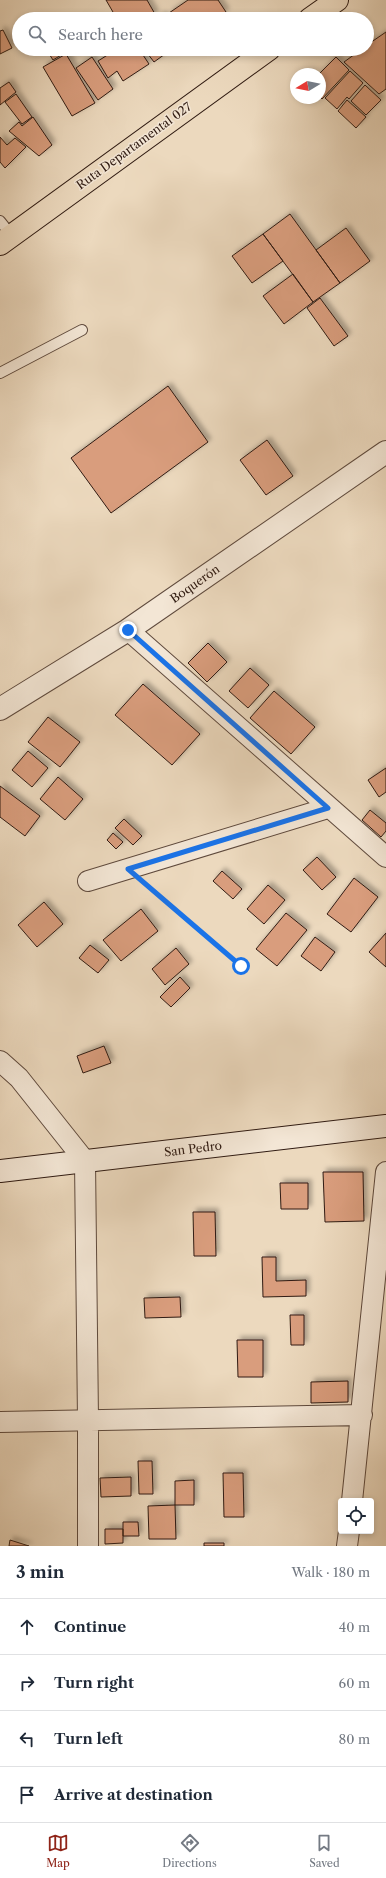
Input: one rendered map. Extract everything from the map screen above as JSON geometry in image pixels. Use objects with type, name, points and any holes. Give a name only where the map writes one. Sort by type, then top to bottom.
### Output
[{"type":"main road","points":[[320,12],[337,0]]},
{"type":"main road","name":"Ruta Departamental 027","points":[[4,234],[259,56]]},
{"type":"street","name":"Boquerón","points":[[0,709],[128,630],[386,452]]},
{"type":"street","points":[[128,630],[386,858]]},
{"type":"street","points":[[88,881],[328,808]]},
{"type":"street","points":[[0,1061],[19,1078],[85,1161],[88,1546]]},
{"type":"street","name":"San Pedro","points":[[0,1171],[386,1126]]},
{"type":"street","points":[[352,1498],[386,1172]]},
{"type":"street","points":[[0,1422],[362,1415]]},
{"type":"street","points":[[347,1546],[349,1534]]},
{"type":"lane","points":[[0,373],[82,330]]},
{"type":"path","points":[[128,869],[241,966]]},
{"type":"building","points":[[106,0],[147,0],[154,12],[113,12]]},
{"type":"building","points":[[188,0],[218,0],[226,12],[170,12]]},
{"type":"building","points":[[3,30],[12,48],[0,54],[0,31]]},
{"type":"building","points":[[386,32],[386,89],[379,94],[344,62],[352,56],[374,56],[374,40]]},
{"type":"building","points":[[50,56],[60,56],[53,60]]},
{"type":"building","points":[[62,56],[67,56],[95,103],[72,116],[43,67]]},
{"type":"building","points":[[106,56],[144,56],[149,64],[123,81],[117,71],[108,78],[98,61]]},
{"type":"building","points":[[149,56],[162,56],[154,62]]},
{"type":"building","points":[[92,57],[113,89],[98,100],[76,68]]},
{"type":"building","points":[[336,57],[349,70],[326,95],[326,68]]},
{"type":"building","points":[[350,71],[363,83],[349,99],[347,97],[337,109],[326,99],[326,97]]},
{"type":"building","points":[[9,82],[16,92],[0,105],[0,88]]},
{"type":"building","points":[[365,85],[381,100],[366,115],[351,101]]},
{"type":"building","points":[[16,94],[32,117],[22,124],[5,102]]},
{"type":"building","points":[[347,100],[366,117],[356,128],[338,111]]},
{"type":"building","points":[[33,117],[52,145],[39,156],[9,131],[19,122],[22,126]]},
{"type":"building","points":[[0,137],[7,145],[15,138],[26,147],[5,168],[0,162]]},
{"type":"building","points":[[290,214],[340,283],[313,302],[263,234]]},
{"type":"building","points":[[346,228],[370,261],[340,283],[316,250]]},
{"type":"building","points":[[263,234],[283,261],[252,283],[232,256]]},
{"type":"building","points":[[293,274],[313,302],[284,324],[263,296]]},
{"type":"building","points":[[320,298],[348,336],[334,346],[307,308]]},
{"type":"building","points":[[168,386],[208,442],[111,513],[71,458]]},
{"type":"building","points":[[267,440],[293,476],[266,495],[240,460]]},
{"type":"building","points":[[208,643],[227,662],[207,682],[188,663]]},
{"type":"building","points":[[250,668],[269,685],[248,708],[229,691]]},
{"type":"building","points":[[143,684],[200,734],[172,765],[115,715]]},
{"type":"building","points":[[274,691],[315,727],[291,754],[250,718]]},
{"type":"building","points":[[48,717],[80,742],[60,767],[28,742]]},
{"type":"building","points":[[28,751],[48,768],[32,787],[12,770]]},
{"type":"building","points":[[386,768],[386,792],[379,797],[368,780]]},
{"type":"building","points":[[58,777],[83,799],[65,820],[40,799]]},
{"type":"building","points":[[0,786],[40,816],[25,836],[0,817]]},
{"type":"building","points":[[370,810],[386,823],[386,831],[381,837],[362,820]]},
{"type":"building","points":[[124,819],[142,836],[133,845],[115,828]]},
{"type":"building","points":[[113,833],[123,842],[116,849],[107,840]]},
{"type":"building","points":[[317,857],[336,877],[322,890],[303,870]]},
{"type":"building","points":[[222,871],[242,889],[233,899],[213,881]]},
{"type":"building","points":[[354,878],[378,897],[351,932],[327,914]]},
{"type":"building","points":[[268,885],[285,900],[264,924],[247,909]]},
{"type":"building","points":[[44,902],[63,924],[37,947],[18,925]]},
{"type":"building","points":[[141,909],[158,931],[121,961],[103,940]]},
{"type":"building","points":[[286,913],[307,930],[277,966],[256,949]]},
{"type":"building","points":[[386,933],[386,967],[369,952]]},
{"type":"building","points":[[315,937],[335,952],[321,971],[301,956]]},
{"type":"building","points":[[90,945],[109,960],[98,973],[79,958]]},
{"type":"building","points":[[176,948],[189,964],[165,985],[152,969]]},
{"type":"building","points":[[180,977],[190,988],[171,1007],[160,997]]},
{"type":"building","points":[[104,1046],[111,1063],[83,1073],[77,1056]]},
{"type":"building","points":[[323,1172],[363,1172],[364,1221],[325,1222]]},
{"type":"building","points":[[280,1183],[308,1183],[308,1209],[281,1209]]},
{"type":"building","points":[[193,1212],[215,1212],[216,1256],[194,1256]]},
{"type":"building","points":[[262,1257],[276,1257],[276,1281],[306,1280],[306,1296],[263,1297]]},
{"type":"building","points":[[180,1297],[181,1317],[145,1318],[144,1298]]},
{"type":"building","points":[[290,1315],[304,1315],[304,1345],[291,1345]]},
{"type":"building","points":[[237,1340],[263,1340],[263,1377],[238,1377]]},
{"type":"building","points":[[348,1381],[348,1402],[311,1403],[311,1382]]},
{"type":"building","points":[[138,1461],[152,1461],[153,1494],[139,1494]]},
{"type":"building","points":[[223,1473],[243,1473],[244,1517],[224,1517]]},
{"type":"building","points":[[131,1477],[131,1496],[101,1497],[100,1478]]},
{"type":"building","points":[[194,1480],[194,1505],[175,1505],[175,1481]]},
{"type":"building","points":[[175,1505],[176,1539],[149,1539],[148,1506]]},
{"type":"building","points":[[123,1522],[138,1522],[139,1536],[123,1536]]},
{"type":"building","points":[[105,1529],[123,1529],[123,1543],[105,1544]]},
{"type":"building","points":[[10,1540],[29,1546],[9,1546]]},
{"type":"building","points":[[204,1543],[224,1543],[224,1546],[204,1546]]},
{"type":"route","points":[[128,630],[328,808],[128,869],[241,966]]}]
